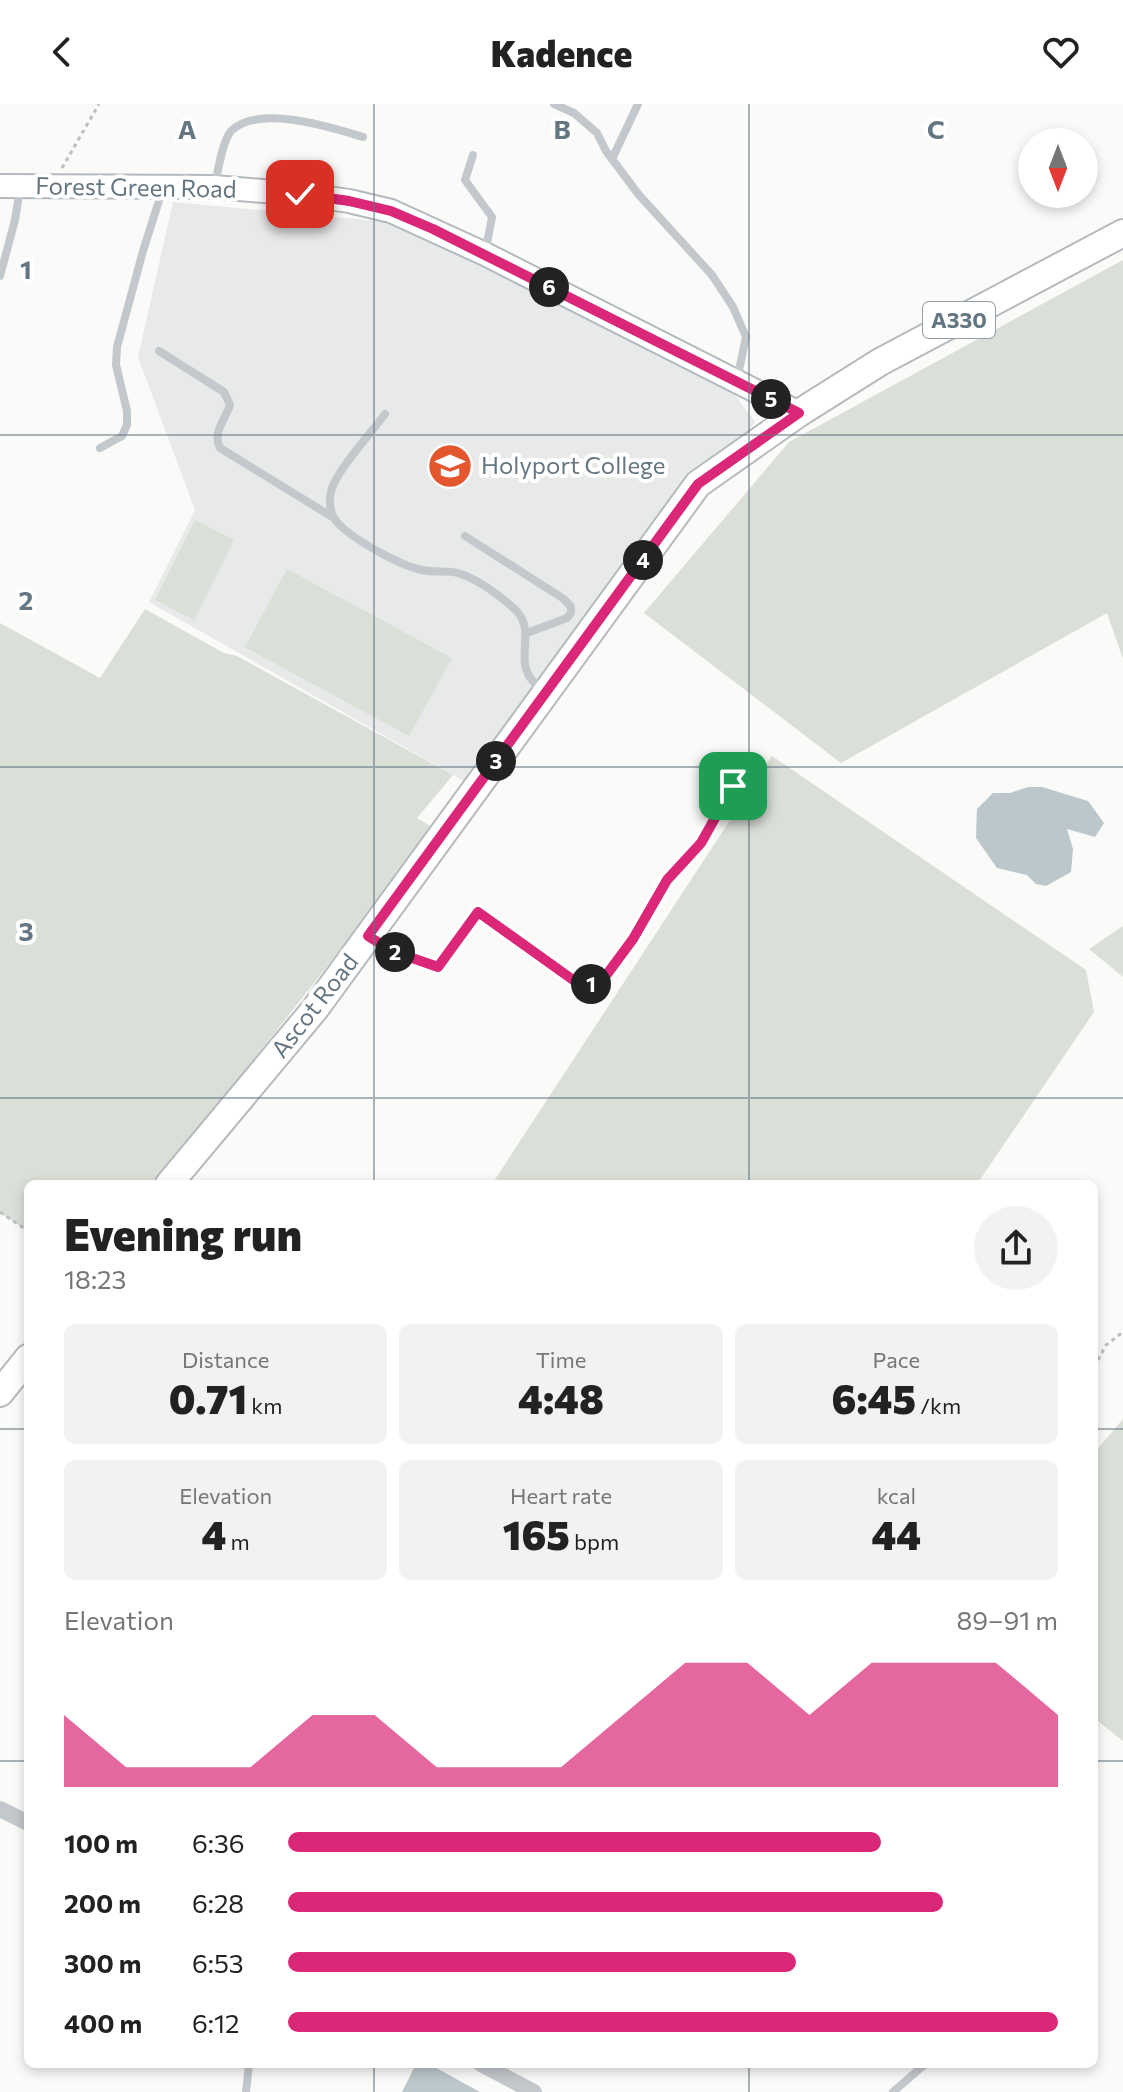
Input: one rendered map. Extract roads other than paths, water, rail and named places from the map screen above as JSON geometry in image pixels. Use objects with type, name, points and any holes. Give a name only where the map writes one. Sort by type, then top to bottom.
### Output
[{"type":"main road","name":"Forest Green Road","points":[[0,186],[214,187],[300,194],[391,211],[485,254],[799,413]]},
{"type":"main road","name":"Ascot Road","points":[[172,1180],[315,1009],[698,484],[799,413],[880,362],[1123,233]]},
{"type":"main road","points":[[0,1393],[24,1363]]},
{"type":"street","points":[[0,1809],[24,1821]]},
{"type":"street","points":[[489,2068],[534,2092]]},
{"type":"lane","points":[[554,104],[574,113],[597,133],[639,195],[712,275],[733,307],[746,337],[736,381]]},
{"type":"lane","points":[[612,159],[638,104]]},
{"type":"lane","points":[[214,187],[230,132],[244,121],[258,116],[287,117],[363,137]]},
{"type":"lane","points":[[473,155],[465,180],[492,217],[485,254]]},
{"type":"lane","points":[[0,276],[23,187]]},
{"type":"lane","points":[[100,448],[122,436],[127,425],[127,411],[116,365],[117,347],[163,187]]},
{"type":"lane","points":[[159,351],[224,392],[230,405],[217,437],[220,448],[334,518],[350,533],[387,557],[425,571],[457,573],[472,579],[517,610],[527,633],[524,660],[527,675],[546,693]]},
{"type":"lane","points":[[334,518],[330,503],[332,489],[385,414]]},
{"type":"lane","points":[[465,536],[564,599],[571,607],[567,618],[527,633]]},
{"type":"lane","points":[[368,936],[392,951],[438,967],[478,912],[576,982],[599,985],[633,939],[667,880],[701,843],[733,786]]},
{"type":"lane","points":[[246,2092],[249,2068]]},
{"type":"lane","points":[[893,2092],[921,2068]]},
{"type":"place","name":"Holyport College","points":[[450,466]]}]
